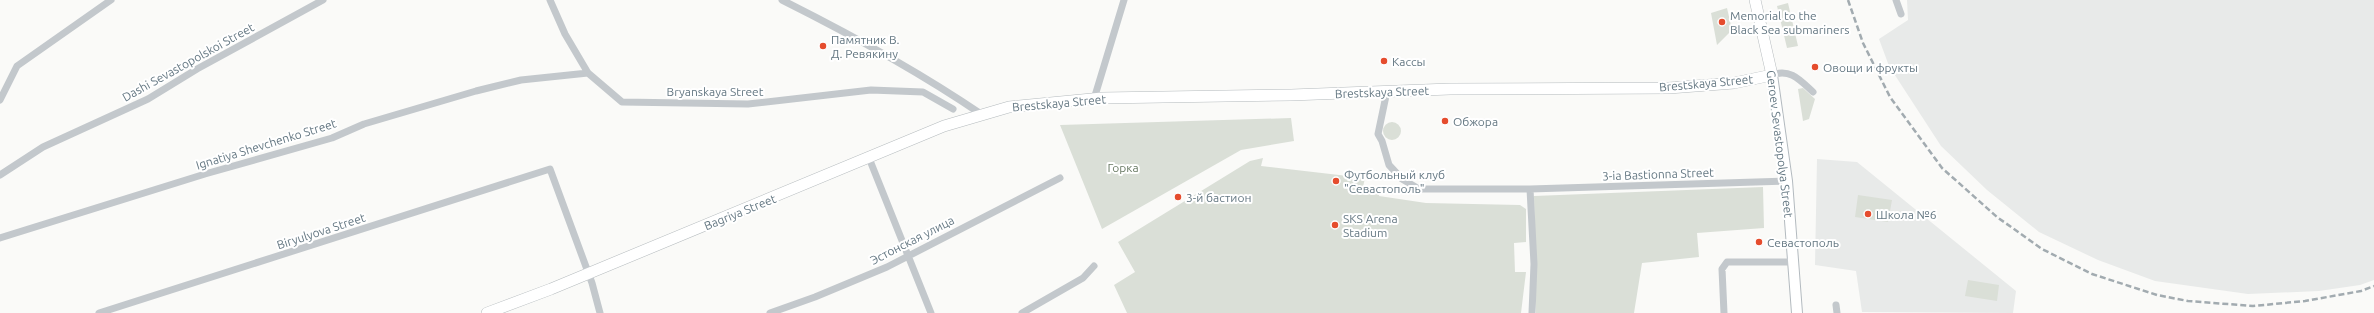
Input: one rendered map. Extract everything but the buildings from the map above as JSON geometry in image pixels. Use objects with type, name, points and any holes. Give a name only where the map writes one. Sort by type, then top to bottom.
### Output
[{"type":"main road","name":"Geroev Sevastopolya Street","points":[[1755,0],[1772,76],[1786,181],[1794,262],[1796,313]]},
{"type":"main road","name":"Brestskaya Street","points":[[992,111],[1009,107],[1094,99],[1387,91],[1669,88],[1734,83],[1772,76]]},
{"type":"main road","name":"Bagriya Street","points":[[487,313],[587,274],[944,126],[992,111]]},
{"type":"street","points":[[0,100],[17,66],[111,0]]},
{"type":"street","name":"Dashi Sevastopolskoi Street","points":[[0,175],[42,147],[148,99],[197,69],[323,0]]},
{"type":"street","name":"Bryanskaya Street","points":[[550,0],[565,34],[588,73],[622,102],[748,104],[871,90],[923,92],[953,109]]},
{"type":"street","points":[[782,0],[850,34],[874,50],[949,92],[981,114]]},
{"type":"street","points":[[1094,99],[1124,0]]},
{"type":"street","points":[[1896,0],[1901,14]]},
{"type":"street","points":[[1772,76],[1781,72],[1787,73],[1813,92]]},
{"type":"street","name":"Ignatiya Shevchenko Street","points":[[0,238],[205,174],[332,138],[364,124],[476,91],[520,80],[588,73]]},
{"type":"street","name":"3-ia Bastionna Street","points":[[1387,91],[1378,134],[1382,141],[1389,165],[1402,179],[1419,189],[1530,190],[1786,181]]},
{"type":"street","points":[[869,158],[931,313]]},
{"type":"street","name":"Biryulyova Street","points":[[99,313],[550,169],[587,274]]},
{"type":"street","name":"Эстонская улица","points":[[770,313],[830,291],[887,267],[908,254],[1060,178]]},
{"type":"street","points":[[1530,190],[1534,264],[1532,313]]},
{"type":"street","points":[[1724,313],[1722,269],[1724,264],[1727,262],[1794,262]]},
{"type":"street","points":[[1022,313],[1083,278],[1094,266]]},
{"type":"street","points":[[587,274],[592,283],[600,313]]},
{"type":"street","points":[[1836,305],[1837,313]]},
{"type":"shaded area","points":[[1907,0],[2374,0],[2374,280],[2360,285],[2319,291],[2248,294],[2155,281],[2098,260],[2039,232],[1987,190],[1941,146],[1889,66],[1879,39],[1908,20]]},
{"type":"shaded area","name":"Школа №6","points":[[1817,159],[1857,162],[2016,291],[2013,313],[1862,312],[1856,271],[1815,265]]},
{"type":"green space","points":[[1788,3],[1798,46],[1787,48],[1777,6]]},
{"type":"green space","points":[[1727,8],[1732,30],[1717,45],[1711,13]]},
{"type":"green space","points":[[1803,88],[1815,99],[1809,119],[1803,121],[1798,89]]},
{"type":"green space","name":"Горка","points":[[1291,118],[1294,141],[1241,150],[1102,229],[1060,125]]},
{"type":"green space","points":[[1392,122],[1398,125],[1401,131],[1398,137],[1392,140],[1386,137],[1383,131],[1386,125]]},
{"type":"green space","name":"SKS Arena Stadium","points":[[1263,158],[1261,166],[1365,178],[1363,187],[1380,190],[1379,196],[1426,203],[1520,205],[1526,209],[1526,242],[1514,243],[1515,272],[1526,272],[1521,313],[1127,313],[1114,285],[1135,272],[1118,242],[1250,161]]},
{"type":"green space","points":[[1763,187],[1764,228],[1697,233],[1699,257],[1642,263],[1634,313],[1536,313],[1534,196]]},
{"type":"green space","points":[[1858,195],[1892,200],[1888,222],[1855,217]]},
{"type":"green space","points":[[1968,280],[1999,285],[1997,301],[1965,296]]},
{"type":"railway","points":[[1848,0],[1863,43],[1890,97],[1942,168],[1997,217],[2042,249],[2092,274],[2157,295],[2188,301],[2253,306],[2305,301],[2361,291],[2374,286]]},
{"type":"place","name":"Memorial to the Black Sea submariners","points":[[1722,22]]},
{"type":"place","name":"Памятник В. Д. Ревякину","points":[[823,46]]},
{"type":"place","name":"Кассы","points":[[1384,61]]},
{"type":"place","name":"Овощи и фрукты","points":[[1815,67]]},
{"type":"place","name":"Обжора","points":[[1445,121]]},
{"type":"place","name":"Футбольный клуб \"Севастополь\"","points":[[1336,181]]},
{"type":"place","name":"3-й бастион","points":[[1178,197]]},
{"type":"place","name":"Школа №6","points":[[1868,214]]},
{"type":"place","name":"SKS Arena Stadium","points":[[1335,225]]},
{"type":"place","name":"Севастополь","points":[[1759,242]]}]
